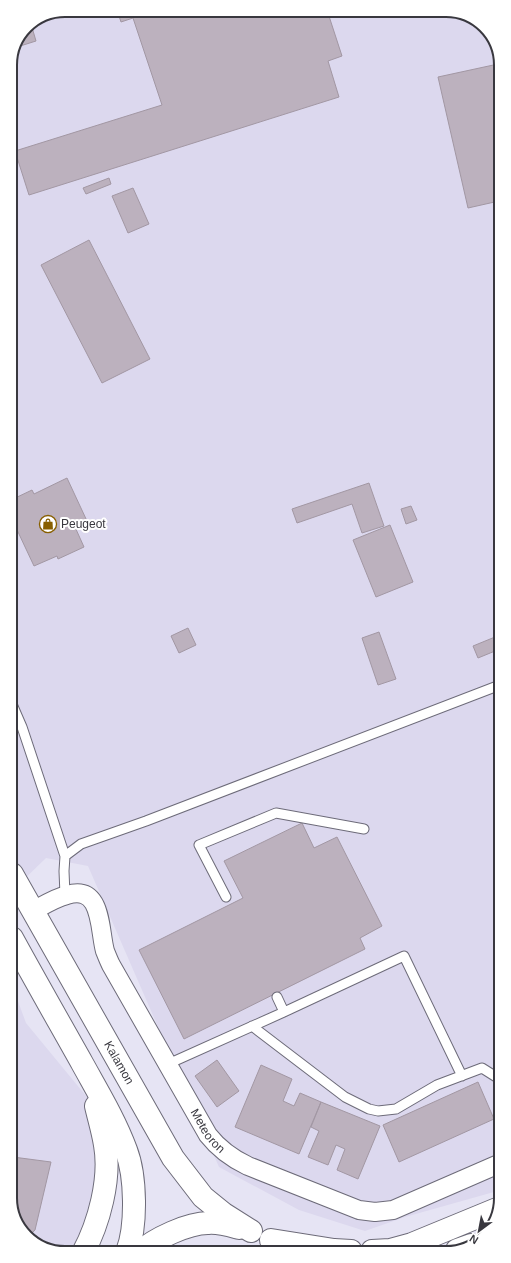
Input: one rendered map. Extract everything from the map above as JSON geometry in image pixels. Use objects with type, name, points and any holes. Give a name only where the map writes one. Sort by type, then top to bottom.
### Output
[{"type":"main road","name":"Kalamon","points":[[17,883],[173,1158],[203,1197],[224,1214],[251,1231]]},
{"type":"main road","points":[[17,947],[111,1114],[127,1151],[133,1178],[132,1223],[128,1246]]},
{"type":"main road","points":[[87,1246],[99,1213],[106,1169],[106,1146],[88,1074]]},
{"type":"main road","points":[[405,1246],[492,1211]]},
{"type":"main road","points":[[148,1246],[187,1227],[207,1222],[225,1224],[251,1231],[281,1246]]},
{"type":"main road","points":[[271,1240],[309,1246]]},
{"type":"street","name":"Meteoron","points":[[33,911],[66,895],[78,893],[91,899],[98,911],[105,951],[108,959],[208,1135],[226,1154],[248,1166],[359,1210],[376,1212],[393,1210],[494,1166]]},
{"type":"lane","points":[[65,856],[81,844],[146,821],[494,687]]},
{"type":"lane","points":[[17,716],[65,856],[64,871],[66,895]]},
{"type":"lane","points":[[226,897],[199,845],[276,813],[364,828]]},
{"type":"lane","points":[[168,1064],[404,956],[462,1076]]},
{"type":"lane","points":[[277,997],[284,1012]]},
{"type":"lane","points":[[252,1026],[345,1097],[369,1109],[378,1111],[396,1109],[437,1085],[482,1068],[494,1076]]},
{"type":"shaded area","points":[[65,17],[449,17],[470,23],[486,38],[494,58],[494,1192],[405,1217],[365,1231],[299,1210],[219,1167],[88,866],[46,858],[17,886],[17,62],[21,46],[25,38],[38,25],[55,18]]},
{"type":"shaded area","points":[[17,999],[26,1023],[91,1102],[98,1222],[82,1246],[62,1246],[41,1240],[31,1232],[23,1222],[20,1214],[17,1205]]},
{"type":"building","points":[[119,17],[329,17],[342,56],[328,61],[339,97],[29,195],[17,157],[17,150],[162,105],[133,18],[121,22]]},
{"type":"building","points":[[33,30],[36,41],[21,46],[25,38]]},
{"type":"building","points":[[494,65],[494,202],[468,208],[438,77]]},
{"type":"building","points":[[109,178],[111,184],[86,194],[83,188]]},
{"type":"building","points":[[133,188],[149,224],[128,233],[112,196]]},
{"type":"building","points":[[89,240],[150,359],[102,383],[41,265]]},
{"type":"building","name":"Peugeot","points":[[67,478],[87,521],[75,527],[84,547],[58,559],[57,556],[34,566],[17,530],[17,497],[32,490],[34,494]]},
{"type":"building","points":[[369,483],[384,526],[362,533],[352,504],[297,523],[292,509]]},
{"type":"building","points":[[411,506],[417,520],[406,524],[401,509]]},
{"type":"building","points":[[390,525],[413,582],[376,597],[353,540]]},
{"type":"building","points":[[188,628],[196,645],[179,653],[171,636]]},
{"type":"building","points":[[379,632],[396,679],[378,685],[362,638]]},
{"type":"building","points":[[494,637],[494,651],[478,658],[473,646]]},
{"type":"building","points":[[302,823],[314,848],[337,837],[382,926],[360,938],[365,949],[184,1039],[139,950],[243,898],[224,861]]},
{"type":"building","points":[[217,1060],[239,1091],[217,1107],[195,1076]]},
{"type":"building","points":[[261,1065],[292,1079],[283,1101],[294,1106],[300,1093],[321,1102],[299,1154],[235,1127]]},
{"type":"building","points":[[478,1082],[494,1119],[399,1162],[383,1125]]},
{"type":"building","points":[[321,1102],[380,1126],[358,1179],[337,1170],[345,1149],[336,1145],[328,1165],[308,1157],[319,1131],[311,1127]]},
{"type":"building","points":[[17,1158],[51,1162],[35,1230],[32,1233],[23,1222],[17,1205]]},
{"type":"place","name":"Peugeot","points":[[48,524]]}]
